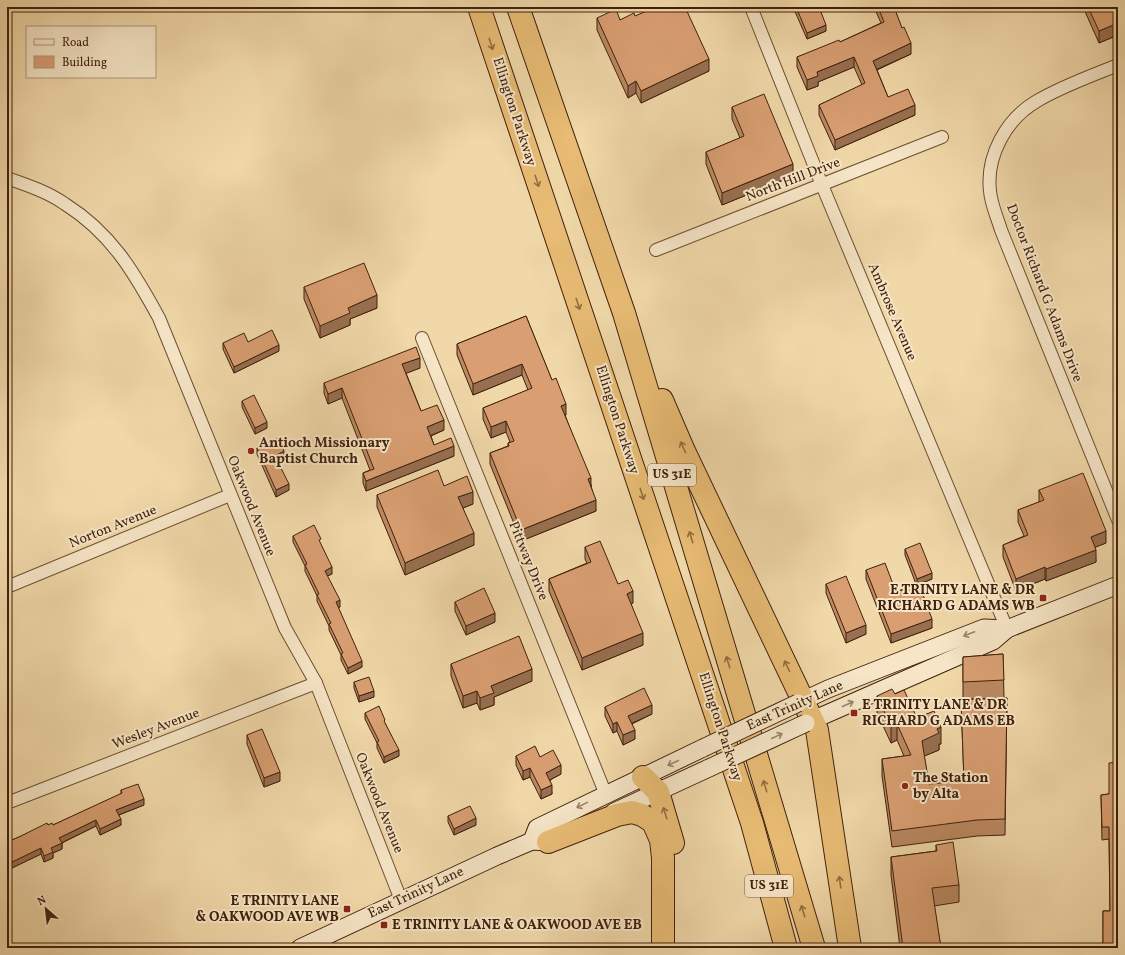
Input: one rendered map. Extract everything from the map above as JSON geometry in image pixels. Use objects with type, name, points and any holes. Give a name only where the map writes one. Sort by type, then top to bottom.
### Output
[{"type":"highway","name":"Ellington Parkway","points":[[479,7],[752,823],[786,948]]},
{"type":"highway","name":"Ellington Parkway","points":[[518,7],[624,313],[814,948]]},
{"type":"highway","points":[[624,313],[684,451],[805,712],[817,730],[850,948]]},
{"type":"highway","points":[[648,789],[653,822],[661,840],[663,858],[663,948]]},
{"type":"highway","points":[[648,789],[676,855],[675,948]]},
{"type":"highway","points":[[540,841],[617,815],[632,812],[642,815],[653,822]]},
{"type":"highway","points":[[752,823],[771,948]]},
{"type":"main road","name":"East Trinity Lane","points":[[300,948],[401,900],[540,841],[648,789],[709,768],[805,712],[984,628],[1007,629],[1118,585]]},
{"type":"main road","name":"East Trinity Lane","points":[[540,841],[537,828],[606,795],[648,789],[703,748],[805,712]]},
{"type":"street","name":"Ambrose Avenue","points":[[751,7],[822,185],[1007,629]]},
{"type":"street","name":"Doctor Richard G Adams Drive","points":[[1118,65],[1036,101],[1018,116],[1000,139],[990,168],[990,192],[1000,230],[1118,520]]},
{"type":"street","name":"North Hill Drive","points":[[656,250],[942,137]]},
{"type":"street","name":"Oakwood Avenue","points":[[7,178],[51,195],[66,204],[108,238],[134,272],[159,318],[285,628],[316,684],[401,900]]},
{"type":"street","name":"Pittway Drive","points":[[422,338],[606,795]]},
{"type":"street","name":"Norton Avenue","points":[[7,587],[230,495]]},
{"type":"street","name":"Wesley Avenue","points":[[7,803],[316,684]]},
{"type":"building","points":[[656,7],[685,7],[709,59],[641,91],[636,81],[628,86],[597,18],[616,9],[620,20],[634,13],[635,16]]},
{"type":"building","points":[[796,7],[819,7],[826,25],[807,33]]},
{"type":"building","points":[[878,7],[894,7],[902,28],[904,27],[911,43],[873,61],[888,97],[908,89],[915,105],[835,140],[819,105],[865,83],[854,57],[817,72],[818,76],[807,80],[797,57],[839,40],[840,42],[884,22]]},
{"type":"building","points":[[1088,7],[1118,7],[1118,23],[1099,31]]},
{"type":"building","points":[[764,94],[793,164],[722,193],[706,152],[744,136],[732,107]]},
{"type":"building","points":[[364,263],[377,295],[348,308],[350,313],[320,326],[304,287]]},
{"type":"building","points":[[526,316],[552,380],[556,378],[566,404],[561,406],[591,478],[588,479],[596,500],[521,530],[490,453],[509,446],[508,443],[514,441],[506,421],[491,427],[483,408],[532,388],[522,364],[473,384],[457,344]]},
{"type":"building","points":[[272,330],[279,345],[234,367],[223,343],[244,333],[248,342]]},
{"type":"building","points":[[416,347],[420,358],[402,364],[421,411],[437,405],[444,420],[427,427],[434,445],[451,438],[454,446],[366,481],[363,473],[374,469],[342,388],[328,394],[324,383]]},
{"type":"building","points":[[254,395],[267,422],[255,428],[242,401]]},
{"type":"building","points":[[278,438],[284,451],[275,456],[289,484],[276,490],[257,448]]},
{"type":"building","points":[[438,470],[444,486],[467,476],[473,492],[458,497],[474,533],[405,563],[377,495]]},
{"type":"building","points":[[1083,473],[1106,531],[1091,537],[1096,550],[1046,569],[1045,567],[1016,579],[1003,545],[1028,535],[1018,510],[1044,500],[1039,490]]},
{"type":"building","points":[[314,525],[321,539],[319,540],[332,567],[325,571],[340,600],[336,602],[362,661],[348,668],[341,654],[343,653],[329,624],[331,623],[317,595],[319,594],[305,565],[307,564],[293,536]]},
{"type":"building","points":[[600,541],[618,584],[628,580],[633,591],[627,594],[643,633],[582,658],[549,579],[591,562],[585,547]]},
{"type":"building","points":[[920,543],[932,573],[917,579],[905,549]]},
{"type":"building","points":[[885,563],[896,592],[919,584],[932,619],[891,634],[866,570]]},
{"type":"building","points":[[846,576],[866,625],[846,633],[826,584]]},
{"type":"building","points":[[484,588],[495,613],[466,626],[455,602]]},
{"type":"building","points":[[519,636],[532,669],[491,686],[494,693],[480,698],[477,691],[463,696],[451,664]]},
{"type":"building","points":[[1003,654],[1004,680],[963,682],[963,657]]},
{"type":"building","points":[[369,677],[374,691],[359,696],[354,682]]},
{"type":"building","points":[[644,688],[652,705],[628,716],[635,730],[623,735],[617,722],[613,724],[605,707]]},
{"type":"building","name":"The Station by Alta","points":[[892,689],[895,694],[904,690],[917,718],[934,711],[941,727],[937,729],[939,733],[922,741],[929,784],[964,781],[961,700],[1007,698],[1005,819],[977,820],[892,831],[882,759],[911,755],[897,724],[891,726],[877,696]]},
{"type":"building","points":[[379,706],[385,720],[384,721],[399,750],[384,757],[377,742],[379,741],[365,713]]},
{"type":"building","points":[[262,729],[280,772],[264,778],[247,735]]},
{"type":"building","points":[[535,746],[540,757],[553,750],[561,765],[546,773],[552,785],[541,790],[530,768],[523,771],[516,756]]},
{"type":"building","points":[[1118,762],[1118,948],[1111,948],[1111,944],[1103,944],[1103,911],[1110,911],[1109,827],[1102,827],[1101,795],[1109,794],[1109,763]]},
{"type":"building","points":[[138,784],[144,799],[116,810],[121,819],[100,829],[96,820],[59,838],[62,843],[51,848],[53,852],[44,856],[41,848],[12,862],[7,854],[7,842],[47,823],[48,825],[52,823],[53,825],[122,793],[121,790]]},
{"type":"building","points":[[470,806],[476,818],[454,829],[448,816]]},
{"type":"building","points":[[953,842],[959,885],[932,888],[941,948],[903,948],[891,857],[937,851],[936,845]]},
{"type":"place","name":"Antioch Missionary Baptist Church","points":[[251,451]]},
{"type":"place","name":"E TRINITY LANE & DR RICHARD G ADAMS WB","points":[[1043,598]]},
{"type":"place","name":"E TRINITY LANE & DR RICHARD G ADAMS EB","points":[[854,713]]},
{"type":"place","name":"The Station by Alta","points":[[905,786]]},
{"type":"place","name":"E TRINITY LANE & OAKWOOD AVE WB","points":[[347,909]]},
{"type":"place","name":"E TRINITY LANE & OAKWOOD AVE EB","points":[[384,925]]}]
